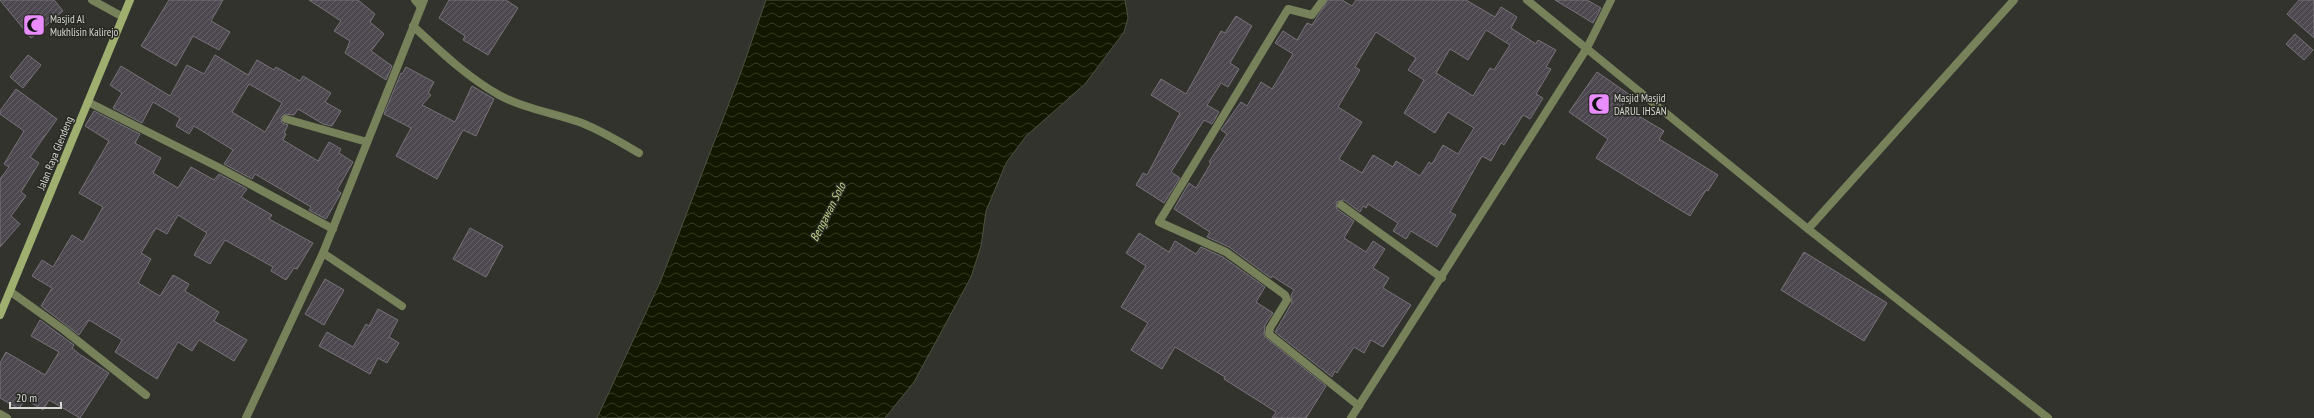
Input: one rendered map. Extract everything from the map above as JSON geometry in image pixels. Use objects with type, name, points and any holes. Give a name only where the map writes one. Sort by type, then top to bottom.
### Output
[{"type":"main road","name":"Jalan Raya Glendeng","points":[[0,315],[11,292],[130,0]]},
{"type":"street","points":[[92,0],[123,17]]},
{"type":"street","points":[[246,418],[333,229],[423,3],[414,0]]},
{"type":"street","points":[[1323,0],[1313,15],[1288,9],[1159,222],[1226,252],[1285,295],[1287,300],[1269,334],[1360,406]]},
{"type":"street","points":[[1527,0],[1808,229],[2048,418]]},
{"type":"street","points":[[1352,418],[1587,48],[1611,0]]},
{"type":"street","points":[[1808,229],[2014,0]]},
{"type":"street","points":[[413,26],[458,66],[499,95],[530,108],[582,123],[639,153]]},
{"type":"street","points":[[88,102],[218,167],[333,229]]},
{"type":"street","points":[[286,120],[367,142]]},
{"type":"street","points":[[1341,206],[1442,278]]},
{"type":"street","points":[[323,253],[402,306]]},
{"type":"street","points":[[11,292],[64,330],[146,395]]},
{"type":"street","points":[[0,414],[7,418]]},
{"type":"water","name":"Bengawan Solo","points":[[766,0],[1125,0],[1128,18],[1124,32],[1085,84],[1026,136],[1006,163],[986,211],[981,246],[971,277],[914,382],[885,418],[597,418],[661,280],[741,72]]},
{"type":"building","name":"Masjid Al Mukhlisin Kalirejo","points":[[0,0],[54,0],[63,11],[31,38]]},
{"type":"building","points":[[169,0],[223,0],[211,21],[230,32],[219,50],[193,36],[176,66],[141,46]]},
{"type":"building","points":[[309,0],[358,0],[375,14],[370,22],[384,34],[371,51],[392,66],[386,80],[345,53],[350,41],[334,31],[341,21]]},
{"type":"building","points":[[449,0],[506,0],[518,8],[488,55],[463,40],[465,36],[439,18]]},
{"type":"building","points":[[1328,0],[1342,0],[1352,6],[1356,0],[1466,0],[1495,17],[1501,7],[1517,17],[1511,28],[1536,44],[1538,40],[1556,50],[1546,67],[1551,69],[1536,94],[1543,98],[1530,119],[1523,115],[1504,145],[1501,143],[1491,161],[1482,156],[1450,212],[1456,215],[1437,247],[1411,231],[1406,239],[1393,231],[1398,223],[1368,204],[1366,208],[1363,206],[1360,212],[1344,200],[1336,202],[1337,209],[1354,221],[1344,238],[1366,252],[1373,241],[1385,249],[1373,268],[1389,278],[1383,288],[1411,305],[1383,347],[1371,340],[1364,353],[1354,347],[1337,373],[1335,371],[1332,377],[1275,332],[1292,303],[1291,295],[1294,290],[1272,276],[1271,278],[1229,247],[1207,237],[1210,232],[1174,209],[1189,183],[1196,188],[1211,163],[1209,162],[1227,134],[1221,130],[1241,102],[1247,106],[1261,82],[1272,89],[1293,54],[1275,43],[1283,31],[1297,40],[1307,23],[1312,25]],"holes":[[[1486,30],[1510,45],[1494,70],[1490,68],[1473,96],[1436,73],[1450,49],[1468,60]],[[1376,32],[1416,58],[1408,70],[1424,80],[1404,113],[1435,133],[1448,112],[1474,128],[1458,154],[1443,145],[1432,164],[1429,162],[1420,176],[1396,161],[1393,167],[1373,155],[1362,173],[1339,159],[1362,122],[1338,107],[1360,70],[1355,67]]]},
{"type":"building","points":[[1555,0],[1587,0],[1601,8],[1593,23]]},
{"type":"building","points":[[2299,0],[2314,0],[2314,38],[2287,14]]},
{"type":"building","points":[[1236,16],[1252,26],[1230,63],[1239,69],[1228,87],[1221,83],[1207,105],[1219,112],[1212,124],[1204,120],[1171,172],[1180,178],[1164,203],[1136,185],[1143,173],[1147,175],[1180,113],[1151,95],[1161,79],[1186,94],[1221,31],[1225,33]]},
{"type":"building","points":[[2295,34],[2313,50],[2304,60],[2286,44]]},
{"type":"building","points":[[28,55],[41,65],[23,88],[10,77]]},
{"type":"building","points":[[215,55],[248,75],[257,60],[274,70],[276,67],[300,81],[303,76],[331,93],[325,102],[341,111],[332,126],[323,124],[298,109],[294,115],[285,114],[281,118],[282,123],[288,125],[284,133],[286,134],[283,140],[318,161],[329,142],[341,149],[339,153],[353,162],[337,190],[341,193],[326,219],[309,210],[311,207],[255,174],[252,179],[224,164],[233,150],[194,126],[189,134],[176,126],[180,118],[153,102],[142,123],[113,108],[122,93],[110,85],[121,66],[170,96],[187,65],[204,74]],"holes":[[[249,84],[282,103],[265,132],[232,112]]]},
{"type":"building","points":[[406,67],[434,82],[428,93],[431,95],[422,105],[455,122],[472,86],[494,99],[476,136],[463,130],[437,179],[396,156],[411,128],[384,114],[401,73],[402,74]]},
{"type":"building","points":[[1597,72],[1630,95],[1622,106],[1664,131],[1659,139],[1718,175],[1708,191],[1706,190],[1690,216],[1596,158],[1608,139],[1569,112]]},
{"type":"building","points":[[16,89],[57,119],[30,157],[39,163],[21,192],[26,196],[11,216],[20,224],[0,247],[0,179],[9,167],[4,164],[24,131],[0,114],[0,111]]},
{"type":"building","points":[[94,111],[140,134],[135,143],[161,158],[153,173],[178,188],[191,167],[214,180],[219,174],[247,189],[241,197],[272,215],[269,219],[313,243],[297,269],[294,268],[286,280],[271,271],[273,267],[225,240],[210,264],[194,255],[207,233],[178,215],[167,234],[156,228],[141,253],[151,259],[138,283],[160,296],[173,275],[189,284],[185,291],[219,312],[214,321],[247,340],[234,361],[199,340],[192,351],[178,342],[157,379],[115,352],[122,340],[89,320],[79,335],[41,306],[52,288],[32,276],[42,260],[53,267],[72,235],[83,242],[103,207],[79,193],[109,141],[85,126]]},
{"type":"building","points":[[470,228],[503,246],[486,277],[453,259]]},
{"type":"building","points":[[1139,233],[1169,252],[1175,241],[1196,254],[1201,247],[1223,257],[1265,287],[1256,302],[1273,313],[1265,325],[1264,336],[1326,386],[1306,418],[1272,418],[1276,412],[1224,379],[1225,377],[1175,347],[1162,369],[1131,350],[1148,323],[1121,307],[1146,266],[1126,253]]},
{"type":"building","points":[[1804,252],[1887,303],[1864,341],[1781,290]]},
{"type":"building","points":[[325,279],[344,290],[324,325],[305,314]]},
{"type":"building","points":[[378,309],[398,320],[389,337],[399,343],[387,363],[378,358],[370,374],[319,346],[327,332],[353,347],[366,324],[369,326]]},
{"type":"building","points":[[40,320],[74,345],[72,348],[79,354],[109,373],[80,418],[49,400],[43,410],[25,399],[19,409],[0,398],[0,363],[6,352],[45,375],[59,352],[31,336]]},
{"type":"place","name":"Masjid Al Mukhlisin Kalirejo","points":[[34,25]]},
{"type":"place","name":"Masjid Masjid DARUL IHSAN","points":[[1599,104]]}]
